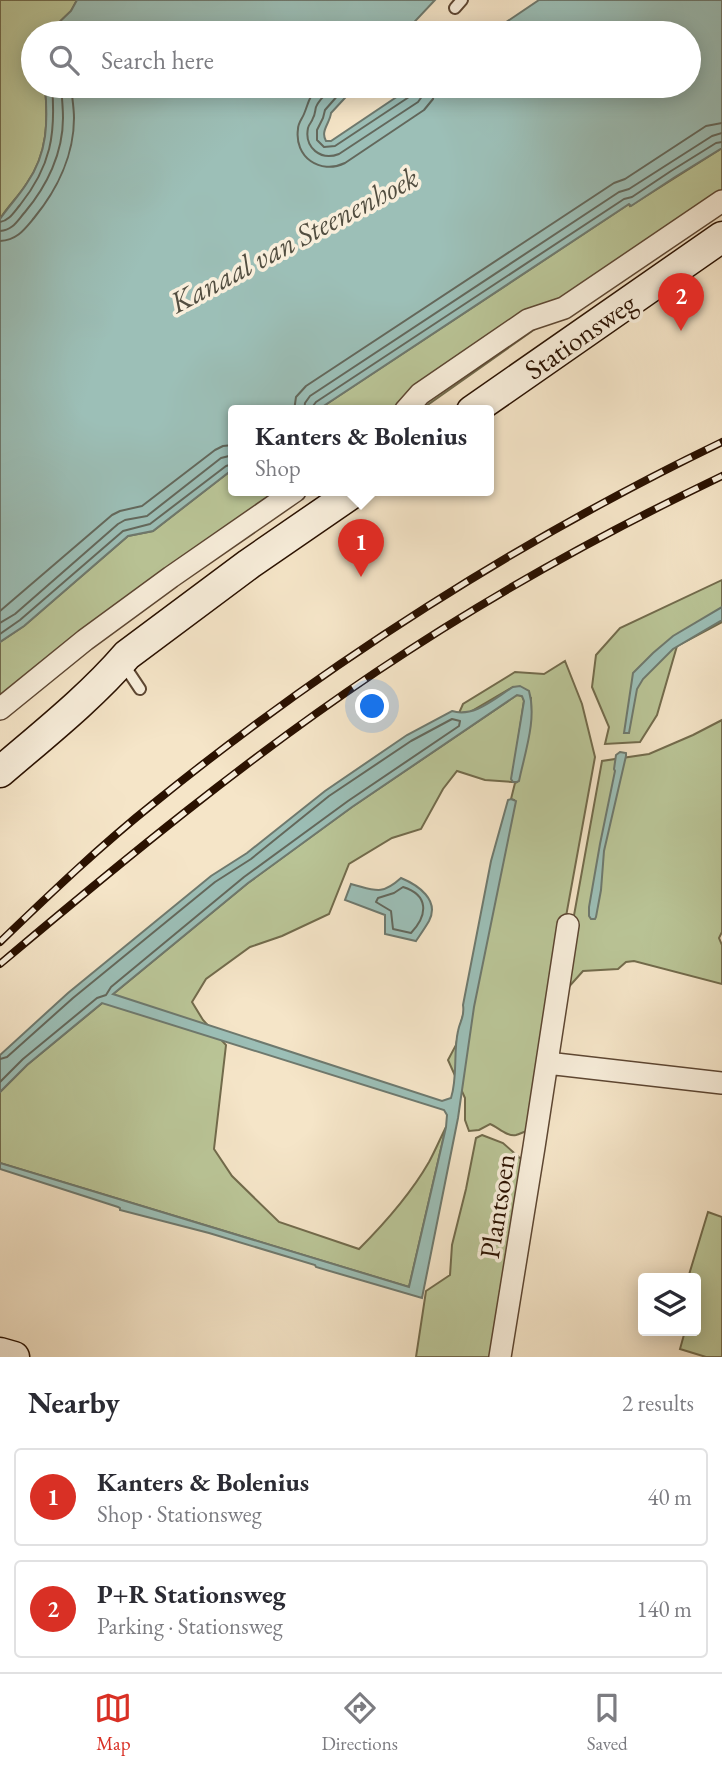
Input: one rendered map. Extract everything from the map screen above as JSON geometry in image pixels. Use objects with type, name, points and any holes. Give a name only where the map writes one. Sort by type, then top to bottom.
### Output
[{"type":"main road","name":"Stationsweg","points":[[481,405],[722,237]]},
{"type":"main road","points":[[0,749],[109,662],[127,654],[249,564],[348,496]]},
{"type":"main road","points":[[0,772],[81,702],[127,654]]},
{"type":"main road","points":[[0,1353],[14,1357]]},
{"type":"street","points":[[410,405],[420,394],[528,320],[564,308],[722,201]]},
{"type":"street","points":[[0,709],[85,640],[288,496]]},
{"type":"street","name":"Plantsoen","points":[[500,1357],[568,925]]},
{"type":"street","points":[[547,1063],[722,1083]]},
{"type":"lane","points":[[127,654],[128,671],[140,689]]},
{"type":"green space","points":[[0,0],[77,0],[61,21],[21,21],[21,98],[45,98],[45,136],[34,172],[0,219]]},
{"type":"green space","points":[[722,148],[722,197],[427,405],[325,405],[629,204],[630,206]]},
{"type":"green space","points":[[228,473],[228,496],[299,496],[85,648],[0,716],[0,642],[24,626],[128,536],[153,531]]},
{"type":"green space","points":[[722,580],[722,622],[677,646],[657,715],[640,742],[605,744],[609,727],[592,687],[596,655],[620,628]]},
{"type":"green space","points":[[565,661],[582,704],[595,757],[527,1131],[513,1135],[490,1124],[479,1130],[469,1131],[465,1120],[465,1098],[448,1060],[456,1045],[484,939],[514,800],[511,799],[517,782],[531,698],[513,687],[470,712],[459,713],[463,704],[515,672],[544,674]]},
{"type":"green space","points":[[517,695],[522,696],[524,701],[513,782],[485,780],[457,771],[443,789],[421,829],[392,838],[349,864],[329,914],[282,936],[250,947],[206,979],[192,1002],[203,1020],[226,1045],[214,1149],[232,1176],[279,1222],[359,1249],[388,1219],[414,1186],[446,1127],[409,1287],[0,1163],[0,1092],[27,1065],[248,883],[352,807]]},
{"type":"green space","points":[[722,720],[722,932],[719,938],[722,945],[722,984],[634,961],[626,962],[618,969],[583,971],[559,998],[602,761],[649,754]]},
{"type":"green space","points":[[482,1135],[503,1143],[522,1160],[490,1357],[416,1357],[426,1291],[450,1275],[452,1245],[476,1138]]},
{"type":"green space","points":[[708,1212],[722,1217],[722,1357],[706,1357],[680,1349],[684,1336],[701,1336],[701,1273],[690,1273]]},
{"type":"water","points":[[77,0],[435,0],[415,21],[61,21]]},
{"type":"water","name":"Kanaal van Steenenhoek","points":[[539,0],[722,0],[722,148],[631,206],[629,204],[325,405],[228,405],[228,473],[153,531],[128,536],[24,626],[0,642],[0,219],[24,188],[39,160],[45,136],[45,98],[345,98],[331,113],[325,130],[326,141],[331,141],[395,98],[701,98],[701,21],[508,21]]},
{"type":"water","points":[[722,607],[722,620],[673,649],[643,679],[637,689],[629,733],[624,733],[633,673],[673,636]]},
{"type":"water","points":[[520,686],[529,691],[532,713],[519,781],[513,782],[511,779],[524,701],[522,696],[517,695],[352,807],[248,883],[113,994],[442,1101],[451,1098],[459,1027],[491,861],[508,800],[516,801],[474,1007],[458,1118],[422,1298],[209,1233],[120,1210],[118,1207],[0,1169],[0,1163],[409,1287],[446,1127],[447,1115],[444,1110],[102,1003],[27,1065],[0,1092],[0,1055],[68,993],[211,876],[247,853],[325,791],[407,735],[452,711],[468,712],[513,687]]},
{"type":"water","points":[[620,752],[626,753],[626,756],[604,851],[596,917],[591,919],[589,907],[616,755]]},
{"type":"water","points":[[401,878],[426,894],[432,906],[429,921],[416,941],[385,934],[385,915],[345,900],[351,884],[377,890],[394,884]]},
{"type":"railway","points":[[0,942],[56,888],[154,803],[287,701],[356,653],[428,606],[573,519],[722,442]]},
{"type":"railway","points":[[0,964],[184,813],[279,740],[376,672],[460,618],[546,568],[633,520],[722,476]]},
{"type":"place","name":"P+R Stationsweg","points":[[681,331]]},
{"type":"place","name":"Kanters & Bolenius","points":[[361,577]]}]
